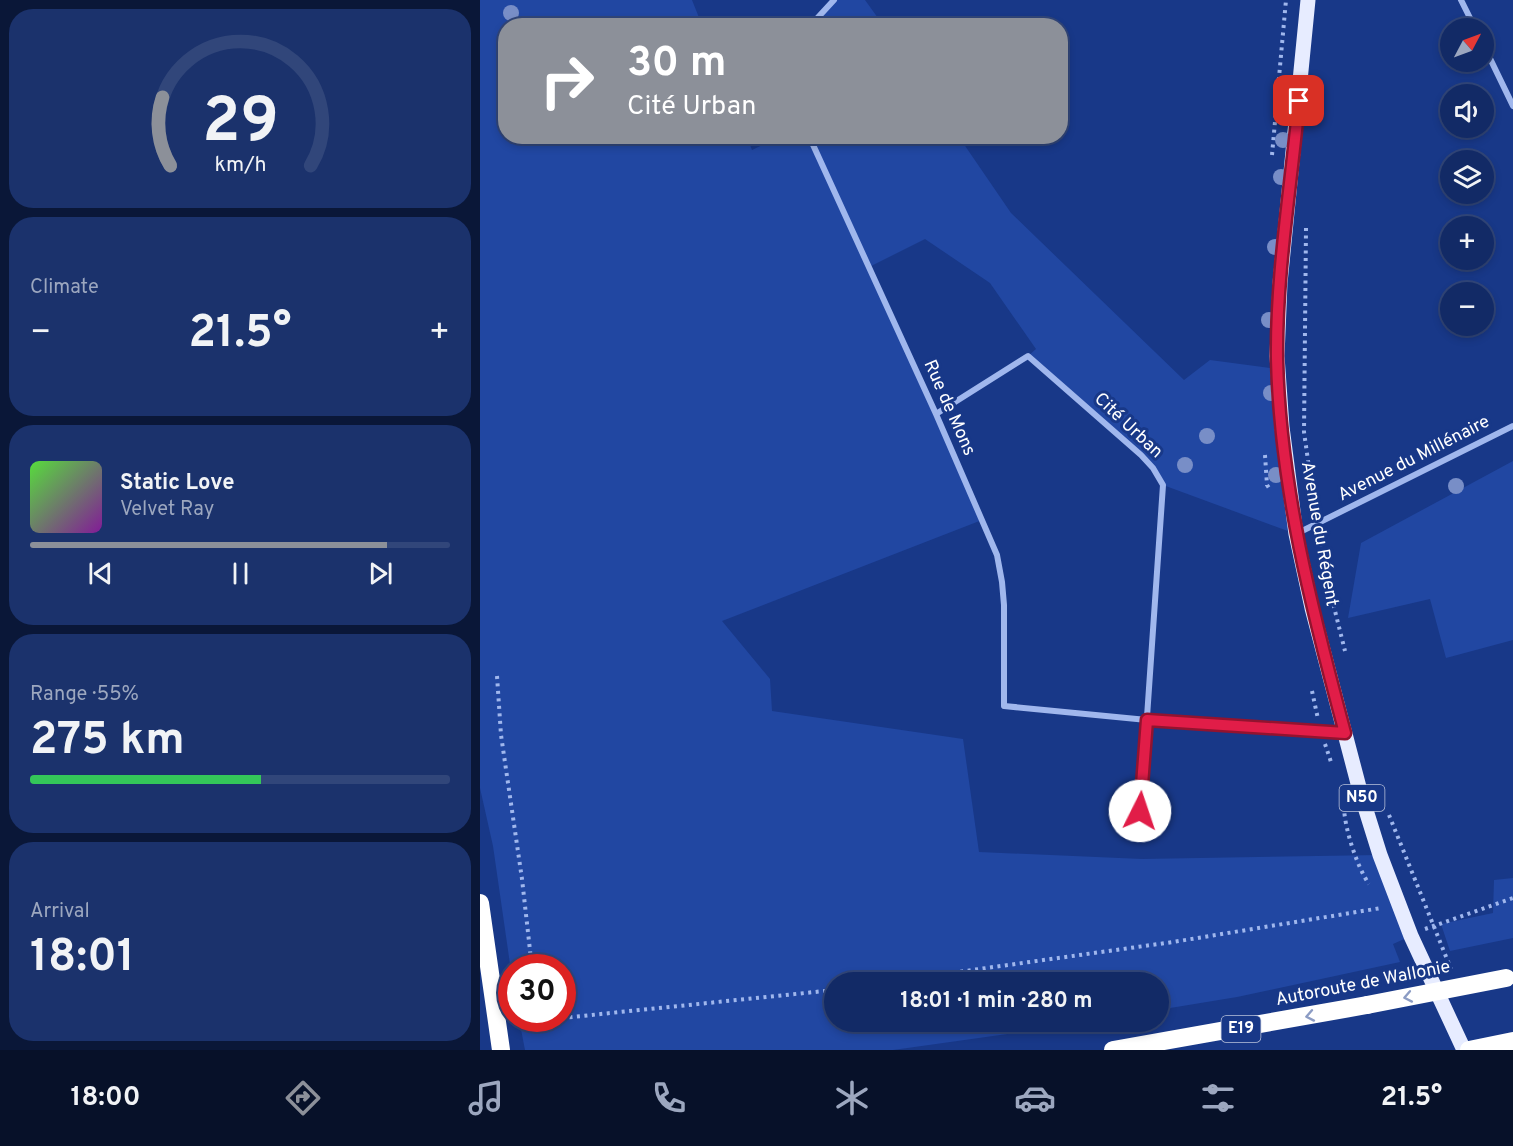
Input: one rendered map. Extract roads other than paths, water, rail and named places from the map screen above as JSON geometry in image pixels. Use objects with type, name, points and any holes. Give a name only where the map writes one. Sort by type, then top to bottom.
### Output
[{"type":"highway","points":[[480,903],[501,1050]]},
{"type":"highway","name":"Autoroute de Wallonie","points":[[1113,1050],[1203,1036],[1510,977]]},
{"type":"highway","points":[[1469,1050],[1513,1041]]},
{"type":"main road","name":"Avenue du Régent","points":[[1308,0],[1280,283],[1277,356],[1282,427],[1296,534],[1312,608],[1360,791],[1380,855],[1411,936],[1464,1050]]},
{"type":"street","points":[[817,18],[834,0]]},
{"type":"street","points":[[1461,0],[1470,18]]},
{"type":"street","points":[[1494,67],[1513,106]]},
{"type":"street","name":"Rue de Mons","points":[[813,144],[936,414],[997,555],[1004,605],[1004,706],[1147,720]]},
{"type":"street","name":"Cité Urban","points":[[936,414],[1028,356],[1153,468],[1163,485],[1139,833]]},
{"type":"street","name":"Avenue du Millénaire","points":[[1296,534],[1513,426]]},
{"type":"street","points":[[1147,720],[1345,733]]}]
